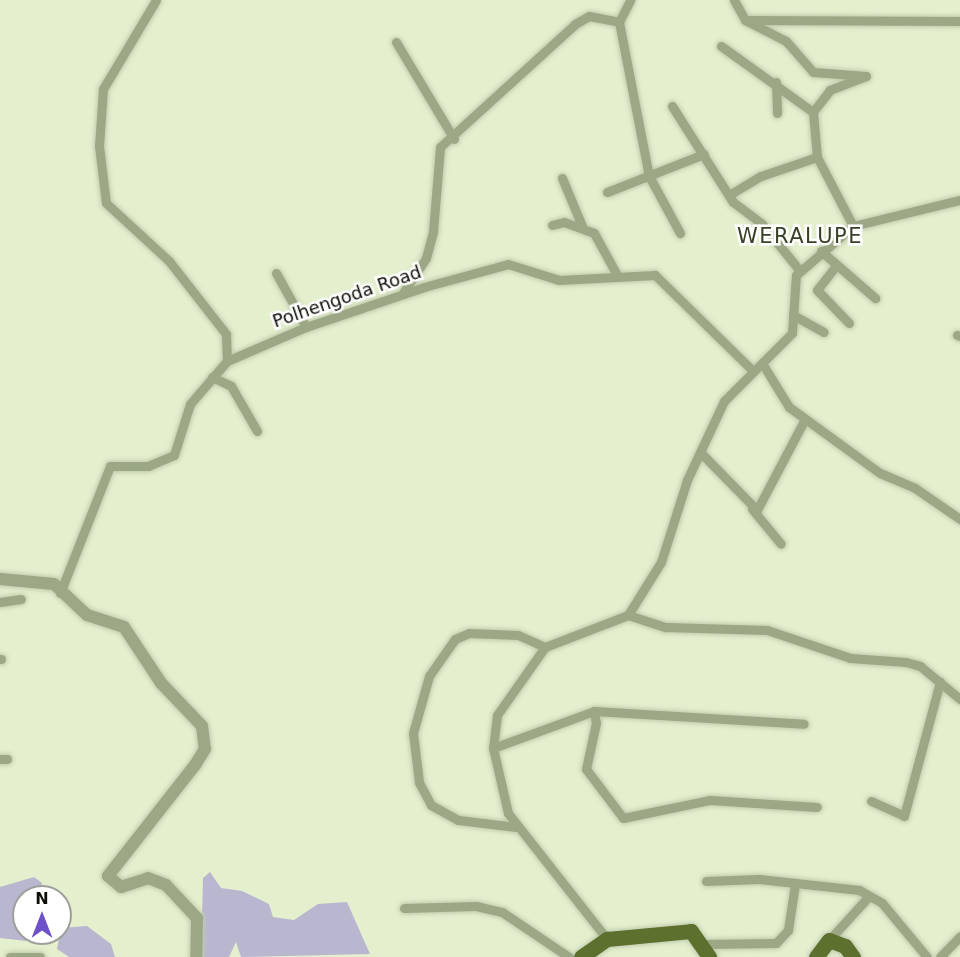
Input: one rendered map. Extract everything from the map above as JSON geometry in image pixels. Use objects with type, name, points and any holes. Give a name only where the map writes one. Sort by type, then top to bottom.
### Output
[{"type":"main road","points":[[581,957],[607,939],[691,931],[706,950]]},
{"type":"main road","points":[[816,957],[829,940],[845,946],[853,957]]},
{"type":"street","points":[[156,0],[103,89],[99,146],[106,203],[170,261],[226,334],[227,361]]},
{"type":"street","points":[[630,0],[619,22],[649,176],[680,233]]},
{"type":"street","points":[[734,0],[745,20],[786,41],[813,72],[866,76],[830,90],[813,112],[817,157],[853,226]]},
{"type":"street","points":[[400,297],[426,258],[437,203],[437,153],[575,24],[589,16],[619,22]]},
{"type":"street","points":[[745,20],[960,21]]},
{"type":"street","points":[[396,42],[454,139]]},
{"type":"street","points":[[721,46],[776,82],[813,112]]},
{"type":"street","points":[[776,82],[777,113]]},
{"type":"street","points":[[672,106],[729,195],[800,271]]},
{"type":"street","points":[[607,192],[704,154]]},
{"type":"street","points":[[729,195],[761,176],[817,157]]},
{"type":"street","points":[[562,178],[582,226],[604,245],[617,275]]},
{"type":"street","points":[[607,939],[516,827],[493,748],[497,715],[545,647],[628,615],[661,561],[701,453],[724,401],[751,369],[762,363],[792,333],[800,271],[853,226],[960,200]]},
{"type":"street","points":[[552,225],[582,226]]},
{"type":"street","points":[[821,251],[835,267],[875,298]]},
{"type":"street","name":"Polhengoda Road","points":[[60,592],[110,466],[148,466],[174,454],[190,404],[227,361],[306,327],[508,264],[559,280],[617,275],[655,275],[751,369]]},
{"type":"street","points":[[835,267],[817,290],[849,323]]},
{"type":"street","points":[[276,273],[306,327]]},
{"type":"street","points":[[793,315],[824,332]]},
{"type":"street","points":[[762,363],[789,407],[880,473],[915,488],[960,519]]},
{"type":"street","points":[[212,377],[231,386],[257,431]]},
{"type":"street","points":[[752,509],[759,509],[805,419]]},
{"type":"street","points":[[701,453],[781,544]]},
{"type":"street","points":[[0,579],[38,580],[54,584],[87,615],[124,627],[161,683],[202,726],[205,749],[200,757],[108,876],[121,888],[148,878],[166,885],[196,918],[196,957]]},
{"type":"street","points":[[0,602],[21,599]]},
{"type":"street","points":[[628,615],[666,627],[767,630],[850,658],[920,666],[960,699]]},
{"type":"street","points":[[516,827],[458,820],[431,805],[418,782],[414,733],[429,676],[455,639],[469,633],[518,635],[545,647]]},
{"type":"street","points":[[871,801],[904,816],[940,682]]},
{"type":"street","points":[[493,748],[594,711],[804,724]]},
{"type":"street","points":[[594,711],[596,723],[586,769],[623,818],[710,800],[817,807]]},
{"type":"street","points":[[706,881],[826,884],[869,896],[927,957]]},
{"type":"street","points":[[706,950],[776,943],[788,930],[795,884]]},
{"type":"street","points":[[829,940],[869,896]]},
{"type":"street","points":[[404,908],[476,906],[502,912],[569,957]]},
{"type":"street","points":[[940,957],[960,936]]},
{"type":"street","points":[[10,957],[40,957]]},
{"type":"shaded area","points":[[210,872],[221,888],[242,891],[269,904],[273,917],[294,920],[318,904],[347,902],[370,954],[241,957],[236,942],[229,957],[201,957],[203,878]]},
{"type":"shaded area","points":[[34,877],[42,883],[41,885],[12,885],[12,939],[0,938],[0,887]]},
{"type":"shaded area","points":[[87,926],[111,944],[115,957],[69,957],[57,949],[58,945],[72,945],[72,927]]},
{"type":"district","name":"WERALUPE","points":[[800,236]]}]
